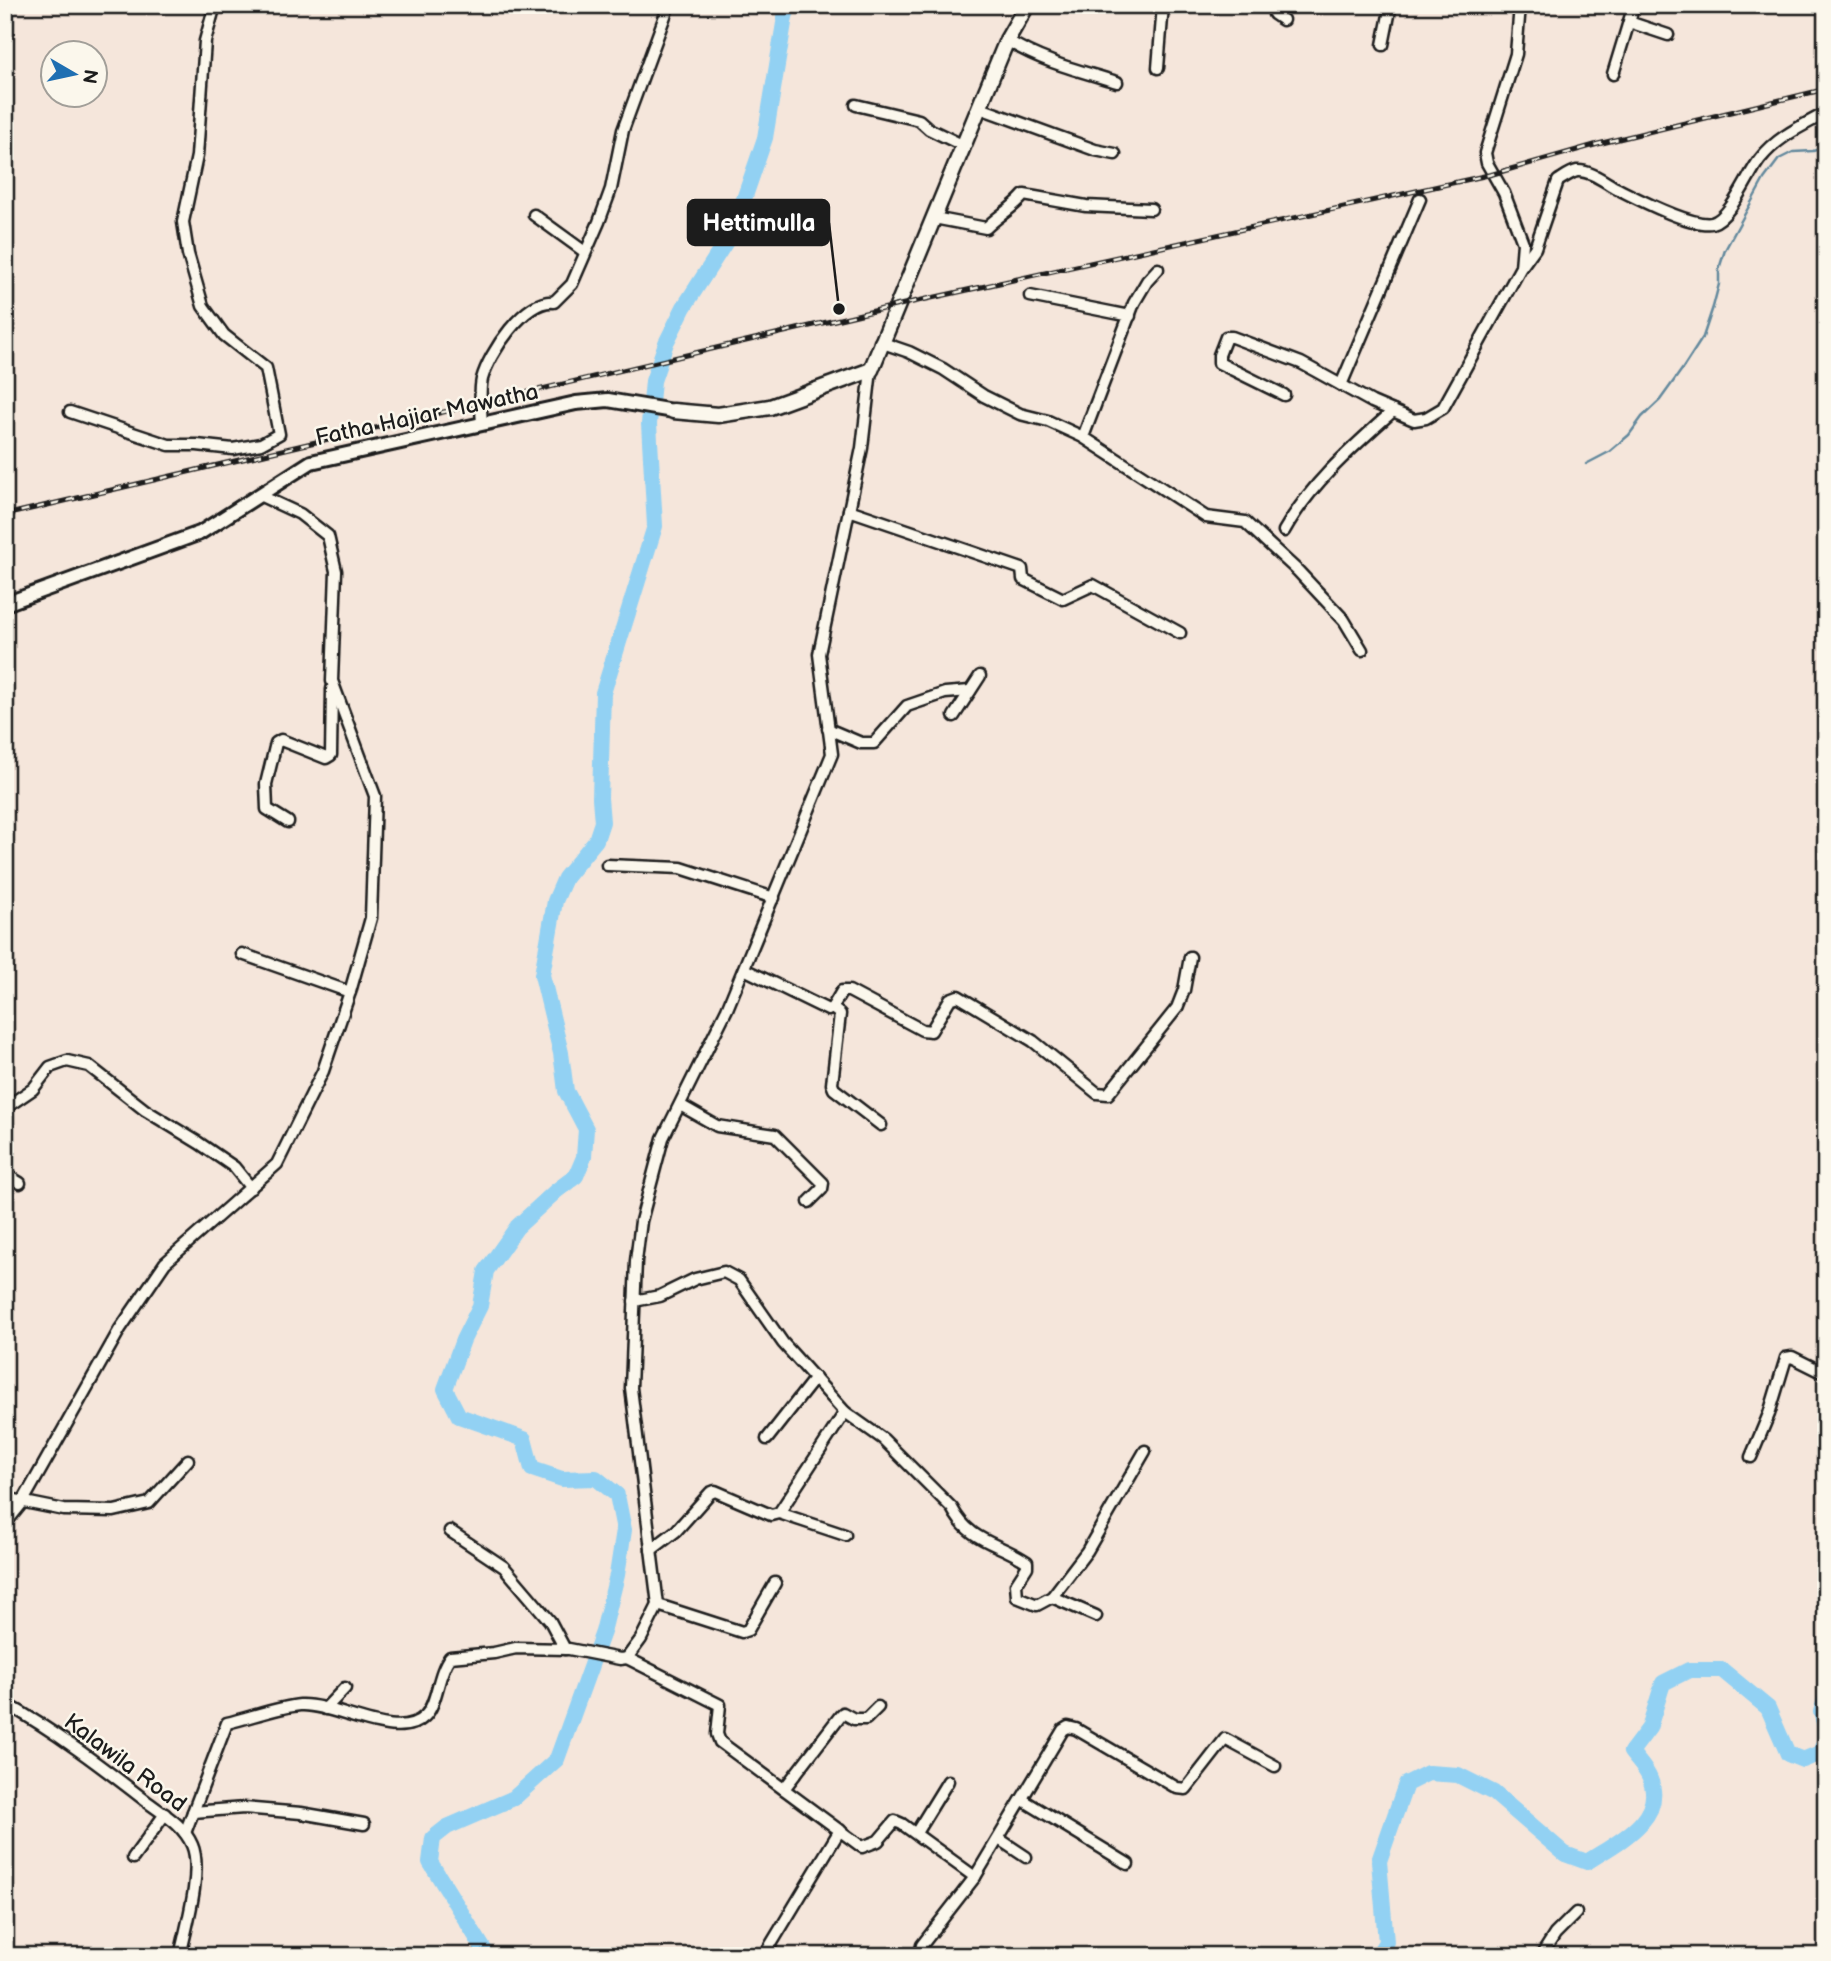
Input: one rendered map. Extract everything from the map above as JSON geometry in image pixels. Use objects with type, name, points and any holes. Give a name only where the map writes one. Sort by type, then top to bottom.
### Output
[{"type":"main road","points":[[673,411],[718,415],[770,407],[871,370],[880,342],[1007,40],[1027,5]]},
{"type":"street","points":[[70,412],[169,445],[233,449],[261,444],[279,434],[266,368],[224,335],[204,306],[188,254],[184,222],[197,156],[205,41],[215,5]]},
{"type":"street","points":[[482,423],[482,378],[498,348],[518,318],[533,306],[554,302],[572,284],[611,189],[623,130],[668,5]]},
{"type":"street","points":[[1158,68],[1163,5]]},
{"type":"street","points":[[1274,5],[1274,15],[1283,20]]},
{"type":"street","points":[[1383,45],[1391,5]]},
{"type":"street","points":[[1520,5],[1516,54],[1485,153],[1523,243],[1521,267]]},
{"type":"street","points":[[1613,74],[1634,5]]},
{"type":"street","points":[[1629,22],[1668,35]]},
{"type":"street","points":[[1007,40],[1021,50],[1117,82]]},
{"type":"street","points":[[856,105],[919,120],[929,129],[964,146]]},
{"type":"street","points":[[980,108],[1095,150],[1115,154]]},
{"type":"street","points":[[1284,395],[1219,363],[1226,337],[1301,363],[1372,402],[1414,420],[1426,418],[1443,408],[1521,267],[1535,248],[1558,181],[1576,171],[1593,174],[1645,202],[1696,223],[1712,223],[1726,211],[1758,160],[1769,148],[1783,136],[1826,113]]},
{"type":"street","points":[[934,218],[986,228],[1002,212],[1013,208],[1024,195],[1086,206],[1151,209]]},
{"type":"street","points":[[1341,385],[1420,198]]},
{"type":"street","points":[[534,215],[585,252]]},
{"type":"street","points":[[1083,437],[1130,316],[1147,281],[1158,269]]},
{"type":"street","points":[[1030,296],[1130,316]]},
{"type":"street","points":[[880,342],[909,352],[943,369],[984,396],[1020,414],[1048,421],[1083,437],[1206,517],[1245,522],[1298,571],[1344,620],[1362,650]]},
{"type":"street","points":[[623,1659],[641,1639],[658,1605],[631,1388],[636,1261],[641,1221],[663,1138],[727,1009],[832,754],[819,654],[862,448],[871,370]]},
{"type":"street","name":"Fatha Hajiar Mawatha","points":[[5,604],[200,533],[311,462],[576,403],[608,400],[673,411]]},
{"type":"street","points":[[1283,531],[1298,506],[1331,469],[1393,411]]},
{"type":"street","points":[[259,495],[300,514],[328,536],[336,571],[331,755],[326,758],[281,740],[276,743],[265,784],[267,809],[288,822]]},
{"type":"street","points":[[849,510],[1022,569],[1023,579],[1063,599],[1093,585],[1180,633]]},
{"type":"street","points":[[954,716],[980,676]]},
{"type":"street","points":[[5,1524],[22,1503],[120,1329],[165,1263],[277,1164],[323,1071],[350,992],[371,918],[375,796],[332,681]]},
{"type":"street","points":[[828,729],[861,743],[874,743],[907,706],[945,694],[970,691]]},
{"type":"street","points":[[607,864],[681,868],[774,898]]},
{"type":"street","points":[[242,954],[350,992]]},
{"type":"street","points":[[744,970],[828,1010],[842,991],[849,991],[922,1030],[931,1031],[950,999],[958,996],[1033,1041],[1097,1093],[1108,1094],[1177,1008],[1184,990],[1190,957]]},
{"type":"street","points":[[832,1008],[840,1014],[832,1084],[834,1089],[881,1125]]},
{"type":"street","points":[[5,1108],[33,1089],[50,1068],[67,1061],[89,1066],[145,1110],[234,1167],[251,1188]]},
{"type":"street","points":[[680,1105],[717,1126],[775,1135],[823,1183],[822,1189],[809,1202]]},
{"type":"street","points":[[5,1174],[20,1183]]},
{"type":"street","points":[[634,1301],[660,1296],[695,1279],[724,1272],[739,1280],[783,1343],[845,1412],[883,1439],[952,1508],[959,1522],[972,1534],[1027,1562],[1027,1567],[1016,1584],[1017,1597],[1037,1605],[1052,1597],[1087,1551],[1145,1451]]},
{"type":"street","points":[[1751,1457],[1769,1414],[1786,1358],[1792,1357],[1826,1374]]},
{"type":"street","points":[[767,1439],[815,1378]]},
{"type":"street","points":[[779,1513],[845,1412]]},
{"type":"street","points":[[5,1498],[64,1510],[114,1511],[149,1503],[188,1460]]},
{"type":"street","points":[[651,1550],[676,1531],[710,1493],[715,1492],[771,1515],[779,1513],[845,1535]]},
{"type":"street","points":[[450,1531],[504,1567],[550,1621],[567,1649]]},
{"type":"street","points":[[658,1605],[742,1632],[748,1630],[775,1583]]},
{"type":"street","points":[[1052,1597],[1096,1616]]},
{"type":"street","points":[[185,1833],[227,1723],[301,1705],[348,1713],[391,1727],[405,1726],[428,1714],[444,1665],[450,1657],[516,1648],[567,1649],[623,1659],[720,1705],[717,1734],[720,1742],[862,1847],[878,1841],[895,1821],[916,1833],[975,1877]]},
{"type":"street","points":[[325,1709],[345,1688]]},
{"type":"street","name":"Kalawila Road","points":[[5,1703],[37,1721],[165,1814],[185,1833],[193,1846],[195,1886],[180,1956]]},
{"type":"street","points":[[784,1789],[843,1713],[854,1719],[866,1719],[878,1707]]},
{"type":"street","points":[[924,1956],[922,1945],[975,1877],[1063,1730],[1068,1727],[1076,1729],[1177,1788],[1186,1789],[1225,1740],[1275,1766]]},
{"type":"street","points":[[916,1833],[948,1781]]},
{"type":"street","points":[[1023,1800],[1128,1864]]},
{"type":"street","points":[[192,1812],[244,1808],[301,1813],[364,1824]]},
{"type":"street","points":[[133,1858],[165,1814]]},
{"type":"street","points":[[764,1956],[840,1830]]},
{"type":"street","points":[[999,1839],[1026,1857]]},
{"type":"street","points":[[1541,1956],[1555,1934],[1576,1913]]},
{"type":"waterway","points":[[488,1956],[430,1862],[433,1838],[447,1827],[514,1798],[557,1759],[603,1632],[617,1575],[624,1530],[617,1495],[596,1478],[562,1479],[532,1469],[524,1439],[459,1416],[445,1389],[463,1340],[480,1306],[486,1271],[517,1227],[576,1176],[584,1157],[586,1129],[566,1091],[561,1053],[542,975],[555,901],[565,878],[596,840],[602,822],[600,798],[603,693],[655,526],[649,424],[653,381],[666,343],[684,307],[727,240],[743,202],[765,138],[789,5]]},
{"type":"waterway","points":[[1586,464],[1609,452],[1629,435],[1642,417],[1660,400],[1703,337],[1719,284],[1719,269],[1725,250],[1764,179],[1779,159],[1793,152],[1826,147]]},
{"type":"waterway","points":[[1377,1956],[1386,1942],[1379,1861],[1406,1784],[1428,1773],[1458,1775],[1494,1793],[1565,1854],[1587,1862],[1635,1829],[1645,1819],[1651,1807],[1653,1794],[1650,1779],[1631,1752],[1649,1728],[1663,1683],[1689,1670],[1722,1670],[1768,1708],[1788,1754],[1803,1760],[1820,1753],[1826,1738]]},
{"type":"waterway","points":[[1826,1698],[1821,1712],[1826,1729]]},
{"type":"railway","points":[[5,515],[895,306],[1493,174],[1598,144],[1826,89]]},
{"type":"place","name":"Hettimulla","points":[[839,309]]}]
